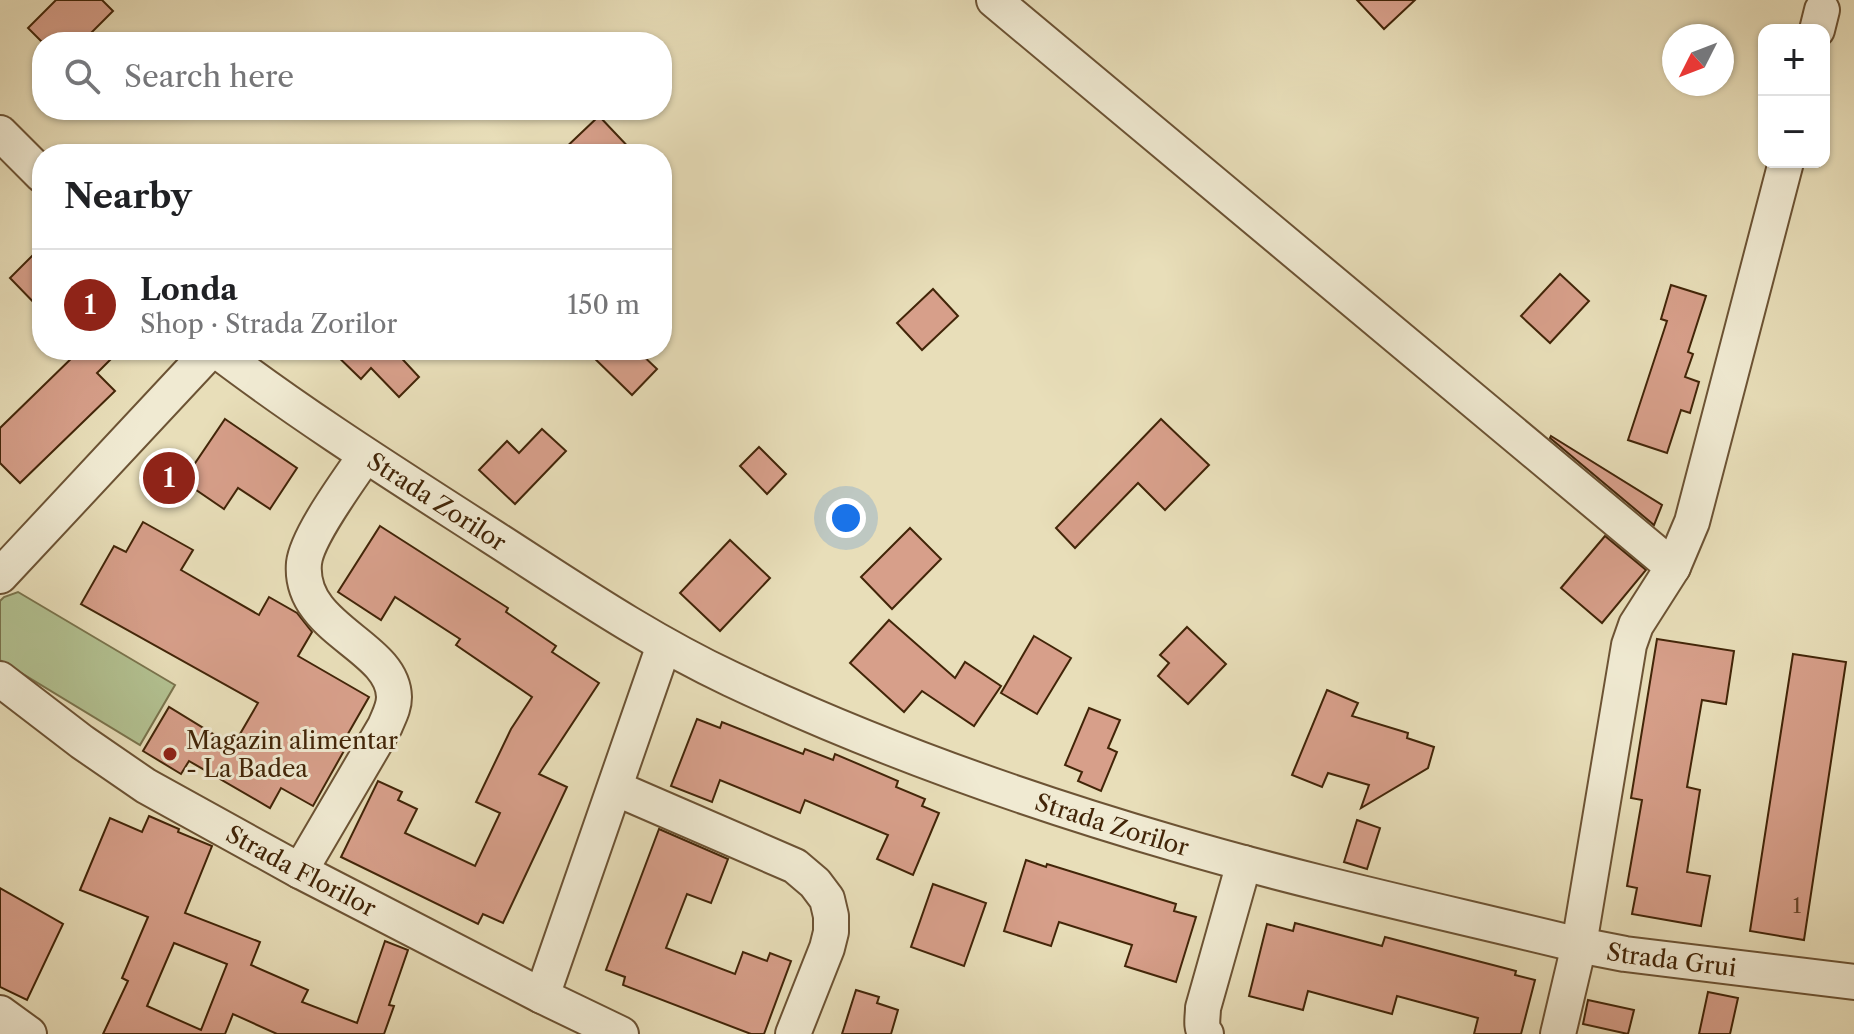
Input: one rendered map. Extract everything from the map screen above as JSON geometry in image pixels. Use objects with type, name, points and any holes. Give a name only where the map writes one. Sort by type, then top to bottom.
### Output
[{"type":"street","points":[[994,0],[1673,567]]},
{"type":"street","points":[[0,133],[32,165]]},
{"type":"street","points":[[1579,945],[1629,645],[1636,625],[1673,567],[1692,522],[1784,168]]},
{"type":"street","name":"Strada Zorilor","points":[[0,576],[205,360]]},
{"type":"street","name":"Strada Zorilor","points":[[228,360],[365,456],[664,645],[793,707],[996,787],[1105,823],[1244,863],[1579,945]]},
{"type":"street","points":[[300,871],[393,708],[394,693],[388,676],[378,663],[325,616],[312,600],[304,579],[304,561],[310,542],[365,456]]},
{"type":"street","points":[[542,996],[664,645]]},
{"type":"street","name":"Strada Florilor","points":[[0,679],[146,786],[300,871],[621,1034]]},
{"type":"street","points":[[615,788],[795,866],[815,883],[827,899],[831,916],[827,948],[793,1034]]},
{"type":"street","points":[[1206,1034],[1203,1031],[1203,1008],[1244,863]]},
{"type":"street","name":"Strada Grui","points":[[1558,1034],[1579,945],[1639,956],[1854,982]]},
{"type":"street","points":[[0,1013],[29,1034]]},
{"type":"green space","points":[[18,592],[175,685],[140,745],[0,660],[0,601]]},
{"type":"building","points":[[56,0],[102,0],[113,11],[92,32],[32,32],[28,28]]},
{"type":"building","points":[[1357,0],[1415,0],[1384,29]]},
{"type":"building","points":[[595,120],[603,120],[626,144],[570,144]]},
{"type":"building","points":[[32,256],[32,301],[10,278]]},
{"type":"building","points":[[1560,274],[1589,301],[1550,343],[1521,316]]},
{"type":"building","points":[[1671,285],[1706,296],[1688,352],[1693,354],[1685,377],[1699,382],[1690,413],[1681,410],[1667,453],[1628,440],[1667,321],[1661,319]]},
{"type":"building","points":[[933,289],[958,316],[922,350],[897,323]]},
{"type":"building","points":[[70,360],[110,360],[97,373],[115,391],[20,483],[0,463],[0,428]]},
{"type":"building","points":[[341,360],[403,360],[419,377],[399,397],[371,368],[361,379]]},
{"type":"building","points":[[596,360],[648,360],[657,369],[632,395]]},
{"type":"building","points":[[225,419],[297,468],[270,509],[238,488],[224,509],[183,481]]},
{"type":"building","points":[[1161,419],[1209,465],[1165,510],[1138,483],[1075,548],[1056,528]]},
{"type":"building","points":[[542,429],[566,451],[515,504],[479,470],[507,441],[519,453]]},
{"type":"building","points":[[1550,438],[1662,505],[1654,525]]},
{"type":"building","points":[[759,447],[786,474],[767,494],[740,466]]},
{"type":"building","points":[[143,522],[193,550],[181,570],[259,615],[269,597],[297,613],[312,632],[298,656],[369,697],[341,746],[345,749],[313,806],[281,788],[270,808],[189,761],[181,774],[143,751],[169,707],[233,746],[258,703],[81,604],[114,546],[126,552]]},
{"type":"building","points":[[380,526],[508,608],[506,612],[556,646],[552,652],[599,683],[539,774],[567,787],[503,923],[483,914],[478,924],[341,857],[378,781],[402,792],[398,800],[417,809],[405,833],[475,866],[500,813],[476,802],[511,729],[532,697],[456,645],[460,639],[395,597],[381,620],[338,592]]},
{"type":"building","points":[[910,528],[941,559],[892,609],[861,577]]},
{"type":"building","points":[[1605,536],[1646,570],[1602,623],[1561,588]]},
{"type":"building","points":[[730,540],[770,578],[720,631],[680,593]]},
{"type":"building","points":[[889,620],[955,678],[965,662],[1001,686],[974,726],[922,691],[904,712],[850,663]]},
{"type":"building","points":[[1187,627],[1226,664],[1188,704],[1158,676],[1169,663],[1160,655]]},
{"type":"building","points":[[1034,636],[1071,658],[1037,714],[1001,693]]},
{"type":"building","points":[[1657,639],[1734,651],[1726,704],[1702,700],[1687,787],[1700,790],[1687,872],[1710,876],[1701,926],[1632,914],[1637,888],[1627,886],[1642,800],[1631,798]]},
{"type":"building","points":[[1793,654],[1846,662],[1804,940],[1750,931]]},
{"type":"building","points":[[1327,690],[1358,703],[1352,716],[1408,733],[1407,738],[1434,747],[1428,768],[1361,808],[1369,785],[1328,773],[1322,787],[1292,775]]},
{"type":"building","points":[[1089,708],[1120,720],[1108,748],[1117,752],[1101,791],[1078,781],[1082,772],[1065,765]]},
{"type":"building","points":[[697,719],[720,728],[722,722],[803,754],[805,749],[833,760],[835,754],[898,781],[896,787],[925,799],[922,806],[939,813],[913,875],[877,859],[888,835],[805,800],[800,813],[720,780],[712,802],[671,786]]},
{"type":"building","points":[[149,816],[212,846],[185,913],[260,942],[251,965],[308,990],[302,1002],[357,1023],[385,941],[408,950],[389,1005],[394,1006],[384,1034],[277,1034],[233,1014],[225,1034],[103,1034],[128,981],[122,978],[148,917],[80,890],[110,818],[142,832]],"holes":[[[174,943],[227,964],[201,1030],[147,1006]]]},
{"type":"building","points":[[1357,820],[1380,828],[1367,869],[1344,862]]},
{"type":"building","points":[[659,829],[728,859],[711,903],[687,894],[666,948],[735,974],[743,952],[767,961],[770,953],[791,961],[764,1034],[751,1034],[623,985],[625,977],[606,970]]},
{"type":"building","points":[[1026,860],[1176,904],[1174,911],[1196,917],[1176,982],[1125,966],[1132,945],[1059,922],[1051,946],[1004,931]]},
{"type":"building","points":[[933,884],[986,903],[964,966],[911,947]]},
{"type":"building","points":[[0,888],[63,924],[27,1000],[0,987]]},
{"type":"building","points":[[1295,923],[1382,946],[1385,937],[1516,971],[1515,975],[1535,980],[1521,1034],[1474,1034],[1478,1018],[1397,996],[1392,1014],[1308,991],[1303,1010],[1249,996],[1267,924],[1293,931]]},
{"type":"building","points":[[856,990],[879,997],[877,1003],[898,1010],[891,1034],[842,1034]]},
{"type":"building","points":[[1708,992],[1738,998],[1730,1034],[1699,1034]]},
{"type":"building","points":[[1588,1000],[1634,1010],[1628,1034],[1583,1024]]},
{"type":"place","name":"Londa","points":[[169,478]]},
{"type":"place","name":"Magazin alimentar - La Badea","points":[[170,754]]}]
